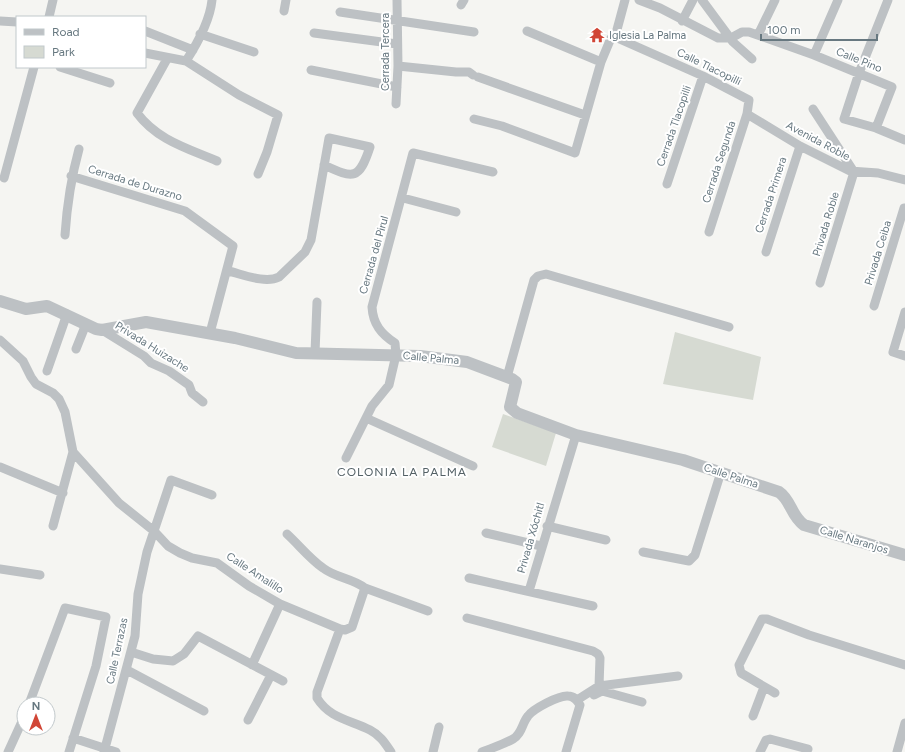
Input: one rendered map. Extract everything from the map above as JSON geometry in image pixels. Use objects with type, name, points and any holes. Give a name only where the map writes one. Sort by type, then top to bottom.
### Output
[{"type":"street","points":[[48,16],[53,0]]},
{"type":"street","points":[[186,61],[193,50],[211,10],[212,0]]},
{"type":"street","points":[[284,11],[286,0]]},
{"type":"street","name":"Cerrada Tercera","points":[[396,104],[398,66],[397,0]]},
{"type":"street","points":[[474,119],[502,126],[575,153],[601,62],[611,38],[615,37],[625,0]]},
{"type":"street","name":"Calle Pino","points":[[639,0],[660,8],[682,21],[718,38],[731,38],[742,32],[758,35],[814,55],[892,86],[876,128]]},
{"type":"street","points":[[682,21],[693,0]]},
{"type":"street","points":[[702,0],[731,38],[752,59]]},
{"type":"street","points":[[758,35],[775,0]]},
{"type":"street","points":[[814,55],[838,0]]},
{"type":"street","points":[[888,0],[859,73],[844,119],[876,128],[905,140]]},
{"type":"street","points":[[340,12],[474,32]]},
{"type":"street","points":[[0,21],[16,22]]},
{"type":"street","points":[[146,31],[193,50]]},
{"type":"street","points":[[527,31],[601,62]]},
{"type":"street","points":[[314,33],[397,44]]},
{"type":"street","points":[[200,34],[254,52]]},
{"type":"street","name":"Calle Tlacopilli","points":[[615,37],[703,76],[749,100]]},
{"type":"street","points":[[146,53],[166,59],[186,61],[239,95],[278,114],[267,152],[258,174]]},
{"type":"street","points":[[166,59],[137,113],[145,123],[160,136],[216,160]]},
{"type":"street","points":[[398,66],[469,72],[476,76],[585,114]]},
{"type":"street","points":[[4,178],[34,68]]},
{"type":"street","points":[[63,68],[110,83]]},
{"type":"street","points":[[311,70],[397,87]]},
{"type":"street","name":"Cerrada Tlacopilli","points":[[667,184],[703,76]]},
{"type":"street","name":"Cerrada Segunda","points":[[709,232],[747,114],[749,100]]},
{"type":"street","points":[[813,109],[854,172]]},
{"type":"street","name":"Avenida Roble","points":[[747,114],[800,146],[850,171],[878,173],[905,180]]},
{"type":"street","points":[[228,271],[273,280],[305,252],[311,240],[324,165],[329,138],[370,147],[364,165],[359,171],[353,174],[337,172],[324,165]]},
{"type":"street","name":"Cerrada Primera","points":[[766,252],[800,146]]},
{"type":"street","name":"Cerrada de Durazno","points":[[65,235],[72,176],[79,149]]},
{"type":"street","name":"Cerrada del Pirul","points":[[396,355],[395,343],[380,331],[373,320],[372,307],[379,276],[403,198],[413,153],[493,172]]},
{"type":"street","name":"Privada Roble","points":[[820,283],[854,172]]},
{"type":"street","name":"Cerrada de Durazno","points":[[72,176],[185,211],[233,246],[228,271],[210,333]]},
{"type":"street","points":[[403,198],[456,212]]},
{"type":"street","name":"Privada Ceiba","points":[[874,306],[902,227],[904,208]]},
{"type":"street","points":[[507,377],[534,280],[538,276],[546,274],[729,327]]},
{"type":"street","points":[[0,301],[26,309],[47,306],[67,314],[96,329],[102,330]]},
{"type":"street","points":[[315,353],[317,302]]},
{"type":"street","points":[[905,312],[892,352],[905,356]]},
{"type":"street","points":[[47,371],[67,314]]},
{"type":"street","name":"Calle Palma","points":[[102,330],[146,322],[210,333],[296,353],[420,356],[467,362],[507,377],[516,382],[510,407],[513,411],[576,435],[683,460],[779,492],[786,496],[796,520],[804,524]]},
{"type":"street","points":[[76,349],[86,324]]},
{"type":"street","name":"Privada Huizache","points":[[102,330],[144,356],[151,363],[169,371],[189,385],[192,393],[204,402]]},
{"type":"street","points":[[0,340],[23,361],[31,378],[36,384],[53,393],[59,399],[65,412],[73,452],[53,526]]},
{"type":"street","points":[[346,458],[372,406],[389,384],[396,355]]},
{"type":"street","points":[[366,418],[473,466]]},
{"type":"street","name":"Privada Xóchitl","points":[[469,578],[529,591],[547,526],[576,435]]},
{"type":"street","name":"Calle Amalillo","points":[[73,452],[119,503],[154,531],[168,546],[192,558],[216,563],[249,586],[280,604],[340,629]]},
{"type":"street","points":[[0,467],[63,493]]},
{"type":"street","points":[[643,552],[688,561],[692,560],[695,555],[720,472]]},
{"type":"street","name":"Calle Terrazas","points":[[105,750],[138,620],[138,594],[147,552],[171,480],[212,495]]},
{"type":"street","name":"Calle Naranjos","points":[[804,524],[905,555]]},
{"type":"street","points":[[547,526],[606,540]]},
{"type":"street","points":[[486,533],[541,546]]},
{"type":"street","points":[[287,534],[323,568],[332,574],[356,581],[365,588],[428,611]]},
{"type":"street","points":[[0,569],[40,575]]},
{"type":"street","points":[[365,588],[352,627],[345,630],[340,629],[317,692],[317,698],[331,712],[346,722],[370,730],[380,737],[391,752]]},
{"type":"street","points":[[529,591],[593,606]]},
{"type":"street","points":[[252,665],[280,604]]},
{"type":"street","points":[[32,696],[65,608],[106,617],[96,666],[69,752]]},
{"type":"street","points":[[467,618],[593,651],[598,654],[600,658],[599,686]]},
{"type":"street","points":[[775,693],[740,673],[739,669],[739,665],[762,620],[768,619],[809,635],[905,666]]},
{"type":"street","points":[[131,652],[172,661],[184,654],[198,636],[283,681]]},
{"type":"street","points":[[126,670],[204,710]]},
{"type":"street","points":[[248,720],[271,675]]},
{"type":"street","points":[[566,752],[578,702],[599,686],[678,676]]},
{"type":"street","points":[[753,716],[764,686]]},
{"type":"street","points":[[578,702],[602,691],[642,702]]},
{"type":"street","points":[[482,752],[514,738],[520,732],[527,717],[538,708],[562,696],[570,696],[578,702]]},
{"type":"street","points":[[897,752],[905,723]]},
{"type":"street","points":[[433,752],[439,727]]},
{"type":"street","points":[[8,752],[16,734]]},
{"type":"street","points":[[73,738],[105,750],[116,752]]},
{"type":"street","points":[[760,752],[766,740],[770,739],[808,749]]},
{"type":"green space","points":[[675,332],[761,357],[753,400],[663,384]]},
{"type":"green space","points":[[503,414],[556,433],[546,466],[492,447]]},
{"type":"place","name":"Iglesia La Palma","points":[[597,35]]},
{"type":"district","name":"COLONIA LA PALMA","points":[[402,472]]}]
